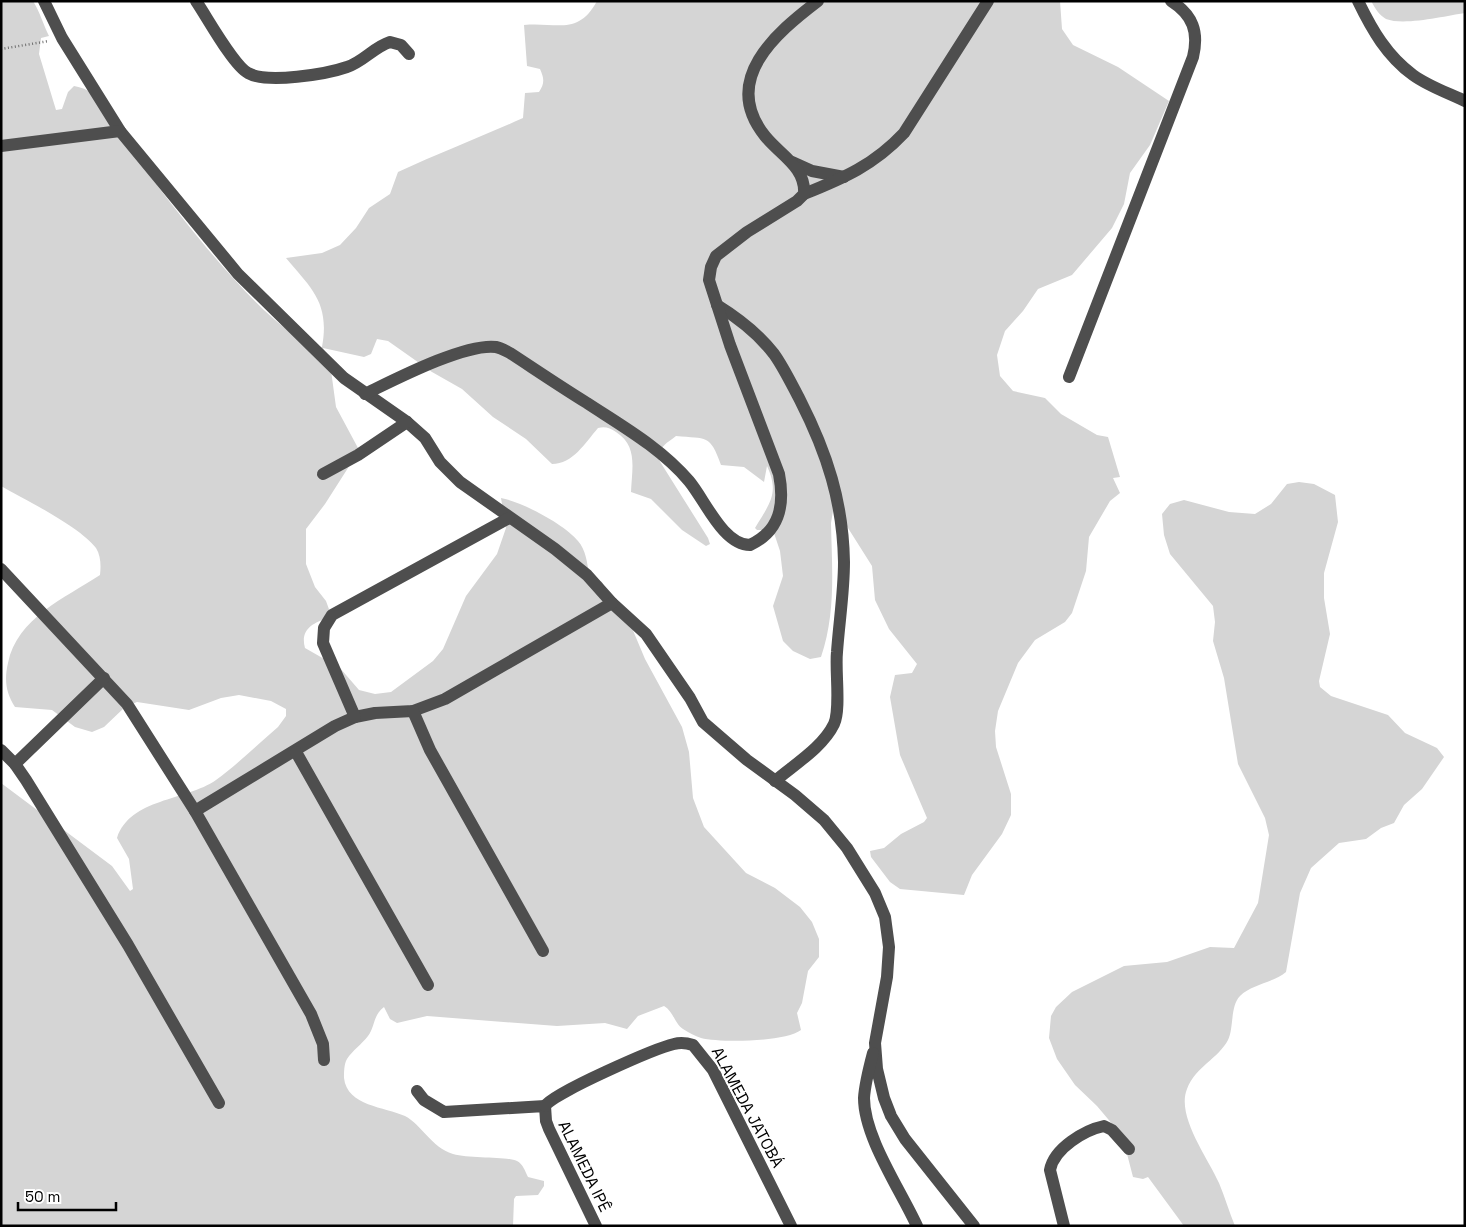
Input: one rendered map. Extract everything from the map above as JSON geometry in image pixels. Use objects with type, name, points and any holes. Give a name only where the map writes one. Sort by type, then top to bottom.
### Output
[{"type":"street","points":[[44,1],[62,38],[120,132],[238,274],[344,378],[407,422],[425,438],[440,462],[460,482],[508,518],[555,549],[587,575],[612,603],[646,634],[690,698],[703,722],[824,820],[847,848],[875,893],[885,917],[889,947],[887,977],[866,1081],[866,1118],[871,1136],[917,1226]]},
{"type":"street","points":[[196,1],[239,64],[250,74],[258,76],[310,75],[348,67],[390,42],[401,45],[409,54]]},
{"type":"street","points":[[804,194],[802,179],[792,162],[764,135],[753,116],[750,81],[758,58],[769,42],[818,1]]},
{"type":"street","points":[[365,394],[416,370],[469,350],[496,347],[510,352],[635,434],[658,452],[690,482],[726,533],[736,542],[750,545],[760,540],[776,523],[781,513],[783,494],[779,474],[709,280],[711,267],[716,256],[729,245],[797,201],[804,194],[844,177],[886,152],[904,133],[988,1]]},
{"type":"street","points":[[1069,377],[1194,57],[1196,46],[1194,24],[1188,14],[1171,1]]},
{"type":"street","points":[[1358,1],[1372,32],[1388,53],[1414,76],[1465,102]]},
{"type":"street","points":[[1,146],[120,132]]},
{"type":"street","points":[[792,162],[812,170],[844,177]]},
{"type":"street","points":[[717,305],[738,318],[774,354],[793,387],[820,439],[834,481],[842,536],[844,563],[836,666],[838,710],[836,721],[830,732],[818,744],[775,781]]},
{"type":"street","points":[[324,474],[358,455],[407,422]]},
{"type":"street","points":[[355,717],[323,644],[324,628],[332,615],[508,518]]},
{"type":"street","points":[[1,569],[127,704],[195,811],[311,1014],[323,1044],[324,1060]]},
{"type":"street","points":[[195,811],[296,752],[335,726],[355,717],[375,713],[413,711],[445,699],[612,603]]},
{"type":"street","points":[[15,764],[57,726],[104,678]]},
{"type":"street","points":[[413,711],[430,750],[543,951]]},
{"type":"street","points":[[1,750],[15,764],[128,945],[219,1103]]},
{"type":"street","points":[[296,752],[428,985]]},
{"type":"street","name":"ALAMEDA JATOBÁ","points":[[545,1106],[553,1098],[571,1088],[658,1050],[681,1042],[693,1045],[713,1070],[791,1226]]},
{"type":"street","points":[[875,1043],[877,1069],[884,1098],[891,1116],[905,1139],[974,1226]]},
{"type":"street","name":"ALAMEDA IPÊ","points":[[416,1091],[429,1104],[444,1112],[545,1106],[546,1121],[549,1129],[596,1226]]},
{"type":"street","points":[[1064,1226],[1050,1170],[1057,1156],[1086,1131],[1104,1126],[1112,1130],[1129,1149]]},
{"type":"path","points":[[1,49],[62,38]]},
{"type":"shaded area","points":[[1,1],[33,1],[38,9],[49,36],[41,38],[39,54],[56,110],[62,109],[68,92],[74,86],[88,91],[104,110],[169,201],[249,295],[276,321],[301,339],[322,347],[323,319],[317,298],[286,258],[322,253],[340,245],[356,228],[369,208],[390,194],[398,172],[523,118],[525,93],[539,92],[543,80],[540,69],[527,66],[524,25],[566,25],[574,23],[590,12],[597,1],[1060,1],[1062,29],[1073,45],[1118,67],[1169,101],[1150,145],[1130,173],[1124,204],[1112,228],[1072,275],[1038,289],[1023,311],[1005,331],[997,355],[1000,376],[1013,391],[1045,398],[1061,414],[1097,435],[1108,437],[1120,477],[1113,478],[1120,493],[1110,501],[1089,537],[1086,571],[1072,613],[1065,622],[1035,640],[1018,663],[998,711],[995,731],[996,747],[1011,794],[1011,815],[1002,834],[972,875],[964,895],[900,889],[890,882],[871,857],[870,851],[884,848],[901,834],[924,822],[927,818],[900,755],[890,697],[895,675],[912,673],[917,664],[889,629],[875,600],[872,566],[836,509],[833,511],[831,523],[832,591],[829,624],[821,657],[810,659],[793,651],[783,641],[773,606],[783,576],[780,551],[773,530],[757,530],[755,528],[773,492],[773,484],[767,466],[764,482],[744,467],[721,465],[714,448],[710,443],[701,438],[676,436],[666,443],[660,452],[659,460],[708,538],[710,544],[706,546],[682,530],[651,499],[631,492],[631,451],[623,438],[612,429],[598,428],[572,457],[552,464],[526,439],[493,417],[462,389],[432,372],[388,341],[377,339],[371,354],[364,357],[323,348],[330,363],[336,407],[358,448],[355,457],[325,504],[306,529],[306,564],[315,587],[326,601],[330,612],[328,618],[312,625],[306,632],[304,636],[305,648],[340,668],[359,690],[375,694],[391,692],[433,661],[443,649],[466,596],[497,554],[506,528],[501,498],[520,504],[553,521],[572,534],[578,541],[587,561],[589,574],[602,582],[609,596],[629,621],[645,659],[682,727],[689,752],[693,798],[704,827],[746,873],[775,888],[800,907],[812,922],[819,939],[819,957],[808,971],[802,1003],[797,1013],[801,1030],[781,1037],[737,1041],[701,1038],[680,1027],[670,1011],[664,1006],[638,1016],[627,1029],[605,1023],[557,1026],[427,1016],[397,1023],[390,1019],[384,1007],[380,1010],[368,1036],[346,1061],[344,1078],[347,1087],[359,1100],[405,1116],[445,1151],[460,1156],[512,1159],[519,1162],[528,1177],[544,1181],[544,1186],[538,1195],[516,1196],[514,1199],[513,1226],[1,1226],[1,783],[112,866],[130,891],[133,889],[129,859],[117,838],[124,825],[134,815],[146,808],[204,787],[216,780],[278,727],[286,716],[286,709],[271,701],[239,695],[221,698],[189,710],[137,702],[125,707],[104,727],[92,732],[75,727],[52,710],[15,707],[10,697],[6,681],[8,663],[13,647],[21,634],[44,611],[100,575],[100,565],[99,554],[96,548],[78,531],[52,514],[1,486]]},
{"type":"shaded area","points":[[1371,1],[1465,1],[1465,13],[1425,20],[1394,21],[1386,19],[1381,15]]},
{"type":"shaded area","points":[[1299,482],[1314,484],[1335,495],[1338,522],[1324,573],[1324,598],[1330,634],[1319,681],[1320,687],[1331,696],[1388,715],[1405,733],[1437,748],[1444,757],[1422,789],[1404,805],[1394,823],[1381,828],[1366,839],[1339,843],[1311,868],[1300,893],[1286,972],[1275,979],[1250,989],[1240,996],[1233,1011],[1230,1035],[1224,1047],[1201,1068],[1191,1081],[1185,1100],[1189,1124],[1219,1183],[1235,1226],[1184,1226],[1148,1177],[1143,1179],[1133,1177],[1126,1150],[1113,1125],[1075,1085],[1057,1059],[1049,1038],[1051,1016],[1056,1007],[1072,992],[1124,966],[1167,962],[1210,947],[1234,948],[1258,903],[1269,835],[1265,818],[1238,764],[1224,678],[1213,641],[1215,622],[1213,606],[1170,554],[1164,535],[1162,514],[1170,504],[1184,500],[1229,512],[1255,514],[1271,504],[1287,484]]}]
